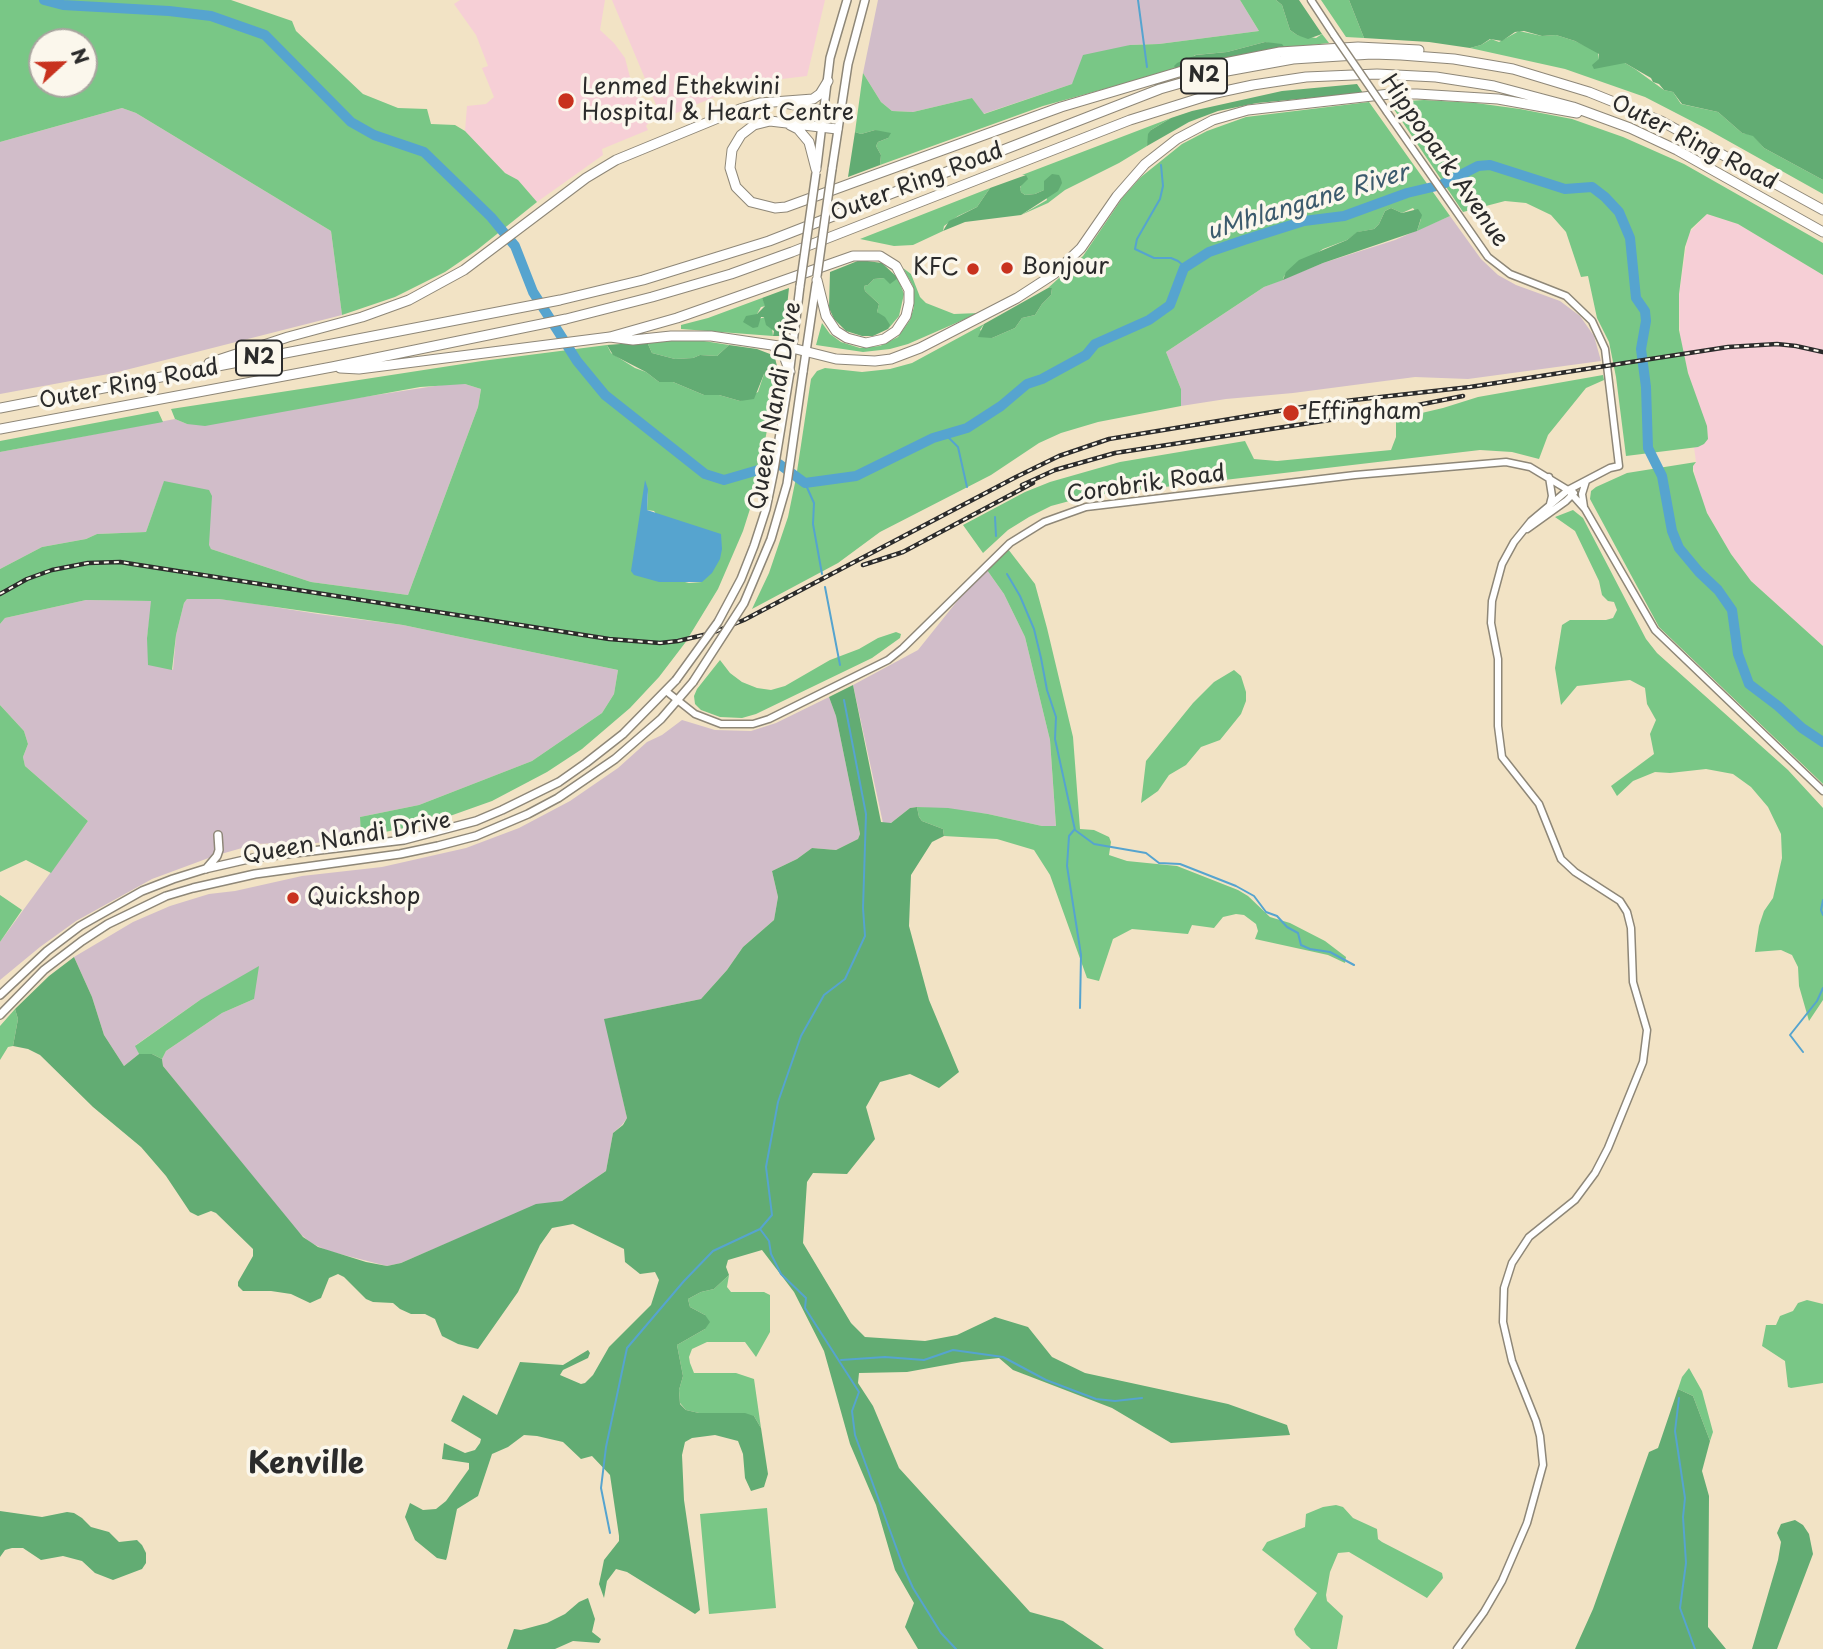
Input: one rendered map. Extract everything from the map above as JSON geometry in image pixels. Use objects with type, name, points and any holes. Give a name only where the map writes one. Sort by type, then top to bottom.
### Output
[{"type":"highway","points":[[837,129],[782,121],[763,122],[747,129],[736,142],[730,159],[732,179],[742,195],[751,202],[775,208],[797,205],[1061,107],[1224,61],[1280,52],[1358,47],[1406,49],[1466,56],[1513,69]]},
{"type":"highway","name":"Outer Ring Road","points":[[0,408],[518,309],[675,271],[769,241],[1125,102],[1207,75],[1282,60],[1372,54],[1454,59],[1513,69],[1589,92],[1661,121],[1823,210]]},
{"type":"highway","name":"Outer Ring Road","points":[[0,429],[332,367],[597,312],[731,274],[1130,120],[1190,100],[1252,85],[1335,75],[1391,74],[1436,77],[1536,96],[1610,120],[1677,150],[1823,232]]},
{"type":"highway","points":[[171,375],[389,308],[435,288],[485,256],[586,178],[616,160],[740,109],[760,103],[813,99],[820,94],[828,80]]},
{"type":"highway","points":[[605,338],[633,340],[710,336],[771,344],[847,360],[891,359],[920,348],[1017,298],[1054,274],[1081,248],[1117,196],[1145,164],[1177,139],[1230,114],[1248,110],[1390,94],[1442,94],[1524,103],[1610,120]]},
{"type":"highway","points":[[784,102],[839,114]]},
{"type":"highway","points":[[782,121],[804,135],[812,148],[816,171]]},
{"type":"highway","points":[[332,367],[359,369],[605,338],[677,318],[844,259],[865,255],[885,258],[904,276],[910,296],[906,316],[896,331],[884,339],[866,343],[847,338],[836,331],[825,316],[817,278]]},
{"type":"highway","points":[[771,344],[784,356],[790,372]]},
{"type":"main road","name":"Queen Nandi Drive","points":[[0,995],[47,951],[99,915],[142,891],[205,869],[253,858],[404,840],[476,821],[531,796],[586,763],[623,734],[676,680],[718,622],[741,579],[766,509],[790,372],[823,111],[836,32],[847,0]]},
{"type":"main road","name":"Queen Nandi Drive","points":[[0,1016],[44,970],[82,941],[108,924],[166,896],[255,874],[438,846],[476,836],[528,814],[558,798],[615,759],[678,701],[744,603],[771,540],[787,484],[839,114],[855,31],[865,0]]},
{"type":"main road","points":[[205,869],[217,856],[218,835]]},
{"type":"street","name":"Hippopark Avenue","points":[[1311,0],[1480,248],[1498,266],[1522,279],[1566,296],[1592,321],[1605,349],[1619,466],[1609,468],[1586,481]]},
{"type":"street","name":"Corobrik Road","points":[[666,691],[695,714],[721,724],[745,724],[769,719],[888,660],[1010,543],[1044,522],[1077,509],[1355,475],[1496,462],[1530,467],[1570,493],[1585,509],[1655,630],[1823,792]]},
{"type":"street","points":[[1549,477],[1552,496],[1550,504]]},
{"type":"street","points":[[1523,532],[1586,481]]},
{"type":"street","points":[[1585,509],[1582,494],[1586,481]]},
{"type":"street","points":[[1457,1649],[1502,1581],[1527,1523],[1543,1465],[1541,1436],[1512,1362],[1503,1322],[1504,1288],[1512,1264],[1529,1237],[1574,1200],[1591,1181],[1608,1148],[1643,1062],[1646,1045],[1646,1022],[1633,982],[1631,928],[1627,912],[1620,901],[1575,872],[1561,859],[1539,804],[1506,764],[1499,748],[1498,659],[1491,629],[1492,601],[1507,552],[1550,504],[1570,493]]},
{"type":"shaded area","name":"Lenmed Ethekwini Hospital & Heart Centre","points":[[460,0],[605,0],[600,30],[625,58],[632,85],[650,112],[651,120],[646,126],[648,130],[602,149],[603,155],[537,202],[518,180],[505,173],[465,131],[467,106],[486,104],[494,97],[482,68],[488,66],[476,35],[454,4]]},
{"type":"shaded area","points":[[612,0],[825,0],[807,76],[748,83],[662,119]]},
{"type":"shaded area","points":[[878,0],[1240,0],[1259,31],[1159,44],[1130,45],[1072,84],[983,114],[972,98],[913,112],[892,111],[881,102],[863,73]]},
{"type":"shaded area","points":[[122,108],[136,113],[331,231],[342,315],[114,373],[0,394],[0,142]]},
{"type":"shaded area","points":[[1707,214],[1738,224],[1823,275],[1823,646],[1751,581],[1731,554],[1707,513],[1698,491],[1693,466],[1696,462],[1694,447],[1708,439],[1708,436],[1680,337],[1679,294],[1688,234]]},
{"type":"shaded area","points":[[1450,216],[1481,259],[1498,275],[1516,285],[1560,301],[1580,316],[1594,336],[1601,361],[1468,379],[1415,377],[1181,406],[1181,389],[1166,352],[1264,287],[1323,263],[1395,240]]},
{"type":"shaded area","points":[[448,384],[465,384],[481,389],[478,407],[408,595],[311,582],[211,549],[164,482],[146,532],[97,534],[86,539],[42,547],[0,569],[0,452],[175,419],[187,424]]},
{"type":"shaded area","points":[[987,570],[1004,594],[1025,637],[1050,740],[1056,827],[988,814],[917,807],[910,808],[891,823],[883,823],[853,685],[918,650],[958,600]]},
{"type":"shaded area","points":[[187,599],[219,599],[403,625],[618,670],[614,694],[602,713],[532,761],[419,805],[360,817],[361,837],[301,845],[256,844],[152,879],[76,921],[0,980],[0,942],[88,821],[25,766],[23,757],[28,744],[24,731],[0,705],[0,624],[5,618],[86,600],[152,601],[147,638],[173,670],[176,635]]},
{"type":"shaded area","points":[[829,697],[836,716],[860,834],[858,839],[836,850],[812,848],[772,871],[778,897],[774,920],[743,947],[701,999],[605,1019],[627,1118],[613,1133],[606,1171],[562,1201],[536,1205],[401,1263],[387,1266],[328,1251],[311,1243],[298,1232],[163,1066],[162,1059],[166,1051],[222,1013],[254,999],[200,1000],[136,1045],[139,1054],[124,1066],[104,1035],[92,997],[74,957],[133,922],[170,906],[209,894],[302,876],[382,867],[466,848],[519,828],[570,801],[618,768],[647,742],[682,720],[715,730],[751,731],[776,723]]},
{"type":"green space","points":[[0,0],[231,0],[292,21],[296,31],[363,94],[398,108],[427,109],[431,124],[455,125],[465,131],[505,173],[518,180],[537,202],[445,272],[395,297],[342,315],[331,231],[136,113],[122,108],[0,142]]},
{"type":"green space","points":[[1240,0],[1276,0],[1282,5],[1290,30],[1297,35],[1316,38],[1322,34],[1329,43],[1285,48],[1265,42],[1227,52],[1195,55],[1176,69],[1043,106],[880,165],[881,155],[876,146],[878,142],[888,138],[875,130],[861,134],[855,132],[863,73],[881,102],[892,111],[913,112],[972,98],[984,114],[1072,84],[1083,55],[1130,45],[1159,44],[1259,31]]},
{"type":"green space","points":[[1276,0],[1299,0],[1322,34],[1308,39],[1290,30],[1282,5]]},
{"type":"green space","points":[[1321,0],[1349,0],[1364,38],[1346,37]]},
{"type":"green space","points":[[1349,0],[1823,0],[1823,180],[1764,148],[1753,136],[1742,133],[1718,112],[1682,104],[1673,92],[1664,90],[1651,78],[1625,63],[1594,69],[1592,65],[1599,59],[1599,54],[1575,41],[1556,35],[1542,36],[1524,31],[1515,32],[1502,41],[1490,39],[1470,48],[1429,42],[1364,38]]},
{"type":"green space","points":[[1519,31],[1542,36],[1556,35],[1575,41],[1598,52],[1599,59],[1625,63],[1664,90],[1673,92],[1681,104],[1718,112],[1742,133],[1753,135],[1764,148],[1823,180],[1823,194],[1645,97],[1565,69],[1470,48],[1491,39],[1499,42]]},
{"type":"green space","points":[[1265,42],[1282,44],[1285,48],[1176,69],[1174,66],[1196,55],[1227,52]]},
{"type":"green space","points":[[1357,84],[1363,93],[1257,103],[1218,111],[1189,122],[1147,146],[1151,130],[1171,118],[1192,111],[1282,91]]},
{"type":"green space","points":[[1424,100],[1520,109],[1572,119],[1623,137],[1684,164],[1823,243],[1823,275],[1738,224],[1707,214],[1691,229],[1685,247],[1679,294],[1679,330],[1688,373],[1707,426],[1708,439],[1704,444],[1626,456],[1609,342],[1597,318],[1588,276],[1581,277],[1566,232],[1551,215],[1526,203],[1505,201],[1463,212],[1389,102]]},
{"type":"green space","points":[[1369,102],[1450,216],[1417,231],[1421,219],[1413,208],[1402,213],[1391,208],[1385,211],[1374,229],[1358,232],[1347,240],[1323,249],[1284,276],[1283,280],[1264,287],[1166,352],[1181,389],[1181,406],[1098,422],[1039,443],[991,475],[880,532],[838,563],[752,609],[769,573],[788,517],[811,379],[817,371],[825,368],[862,372],[890,369],[912,363],[984,324],[980,330],[992,338],[1015,328],[1022,318],[1035,315],[1051,295],[1052,288],[1048,288],[1083,256],[1123,197],[1141,177],[1182,144],[1207,131],[1246,117]]},
{"type":"green space","points":[[1171,118],[1151,130],[1147,146],[1065,190],[1048,203],[1021,215],[1047,200],[1044,190],[1025,195],[1021,192],[1026,175],[1022,175]]},
{"type":"green space","points":[[875,130],[891,133],[876,146],[881,155],[880,165],[848,177],[855,132],[861,134]]},
{"type":"green space","points":[[1052,174],[1059,175],[1061,179],[1058,191],[1021,215],[965,222],[943,231],[949,221],[977,207],[990,188],[1026,175],[1028,179],[1020,187],[1021,192],[1025,195],[1035,194],[1044,190],[1044,181]]},
{"type":"green space","points":[[990,188],[977,207],[958,216],[944,226],[943,231],[913,245],[894,246],[860,239]]},
{"type":"green space","points":[[1391,208],[1402,213],[1418,209],[1422,215],[1417,231],[1323,263],[1283,280],[1286,272],[1299,260],[1347,240],[1357,232],[1374,229],[1385,211]]},
{"type":"green space","points":[[860,260],[882,263],[898,278],[890,284],[884,278],[874,279],[864,286],[865,291],[879,304],[877,312],[885,317],[890,325],[888,329],[873,336],[846,331],[834,319],[829,308],[830,272]]},
{"type":"green space","points":[[903,268],[911,274],[920,297],[926,303],[954,314],[979,313],[908,344],[890,349],[863,352],[816,345],[822,323],[830,334],[841,342],[860,348],[880,346],[898,337],[910,320],[914,307],[913,286]]},
{"type":"green space","points":[[898,278],[904,294],[899,316],[888,329],[889,325],[877,312],[879,304],[865,291],[864,286],[874,279]]},
{"type":"green space","points":[[789,288],[782,336],[773,336],[774,331],[766,325],[764,317],[761,317],[758,327],[753,328],[743,322],[746,316],[757,314],[765,306],[762,298]]},
{"type":"green space","points":[[1052,288],[1051,295],[1035,315],[1022,318],[1015,328],[992,338],[978,337],[984,324]]},
{"type":"green space","points":[[762,298],[766,306],[761,307],[757,314],[759,319],[765,317],[772,328],[773,336],[681,329],[681,325]]},
{"type":"green space","points":[[678,340],[729,345],[717,356],[700,355],[675,359],[652,353],[647,342]]},
{"type":"green space","points":[[647,342],[652,353],[675,359],[700,355],[717,356],[729,345],[757,349],[775,358],[778,370],[764,374],[754,399],[740,401],[719,395],[704,395],[673,382],[659,382],[613,355],[607,345]]},
{"type":"green space","points":[[607,345],[611,353],[659,382],[673,382],[704,395],[719,395],[740,401],[758,392],[764,374],[778,370],[756,490],[743,531],[718,589],[685,643],[659,677],[630,708],[582,749],[547,772],[492,801],[433,822],[361,837],[360,817],[419,805],[532,761],[602,713],[614,694],[618,670],[403,625],[219,599],[187,599],[184,603],[176,635],[172,670],[148,665],[147,638],[151,601],[86,600],[5,618],[0,624],[0,569],[42,547],[86,539],[97,534],[146,532],[164,481],[209,490],[212,496],[211,549],[311,582],[408,595],[478,407],[481,389],[465,384],[420,387],[205,426],[187,424],[175,419],[171,409],[482,361]],"holes":[[[648,489],[647,510],[654,511],[702,582],[689,583],[633,569]]]},
{"type":"green space","points":[[1603,375],[1604,380],[1586,388],[1548,435],[1539,459],[1512,452],[1480,450],[1088,496],[1051,506],[1029,517],[1008,530],[983,553],[963,525],[1025,492],[1120,462],[1245,441],[1254,459],[1277,461],[1391,450],[1396,437],[1396,419],[1478,397]]},
{"type":"green space","points":[[158,411],[163,422],[0,452],[0,441]]},
{"type":"green space","points":[[1696,462],[1693,471],[1707,513],[1731,554],[1751,581],[1823,646],[1823,784],[1659,627],[1590,499],[1591,491],[1596,487],[1627,473]]},
{"type":"green space","points":[[1573,510],[1583,518],[1646,639],[1657,653],[1788,770],[1823,808],[1823,1000],[1809,1021],[1799,986],[1798,967],[1792,955],[1781,950],[1755,952],[1759,926],[1764,911],[1773,898],[1782,858],[1781,834],[1768,807],[1751,787],[1733,774],[1706,769],[1655,772],[1633,781],[1617,796],[1611,786],[1654,754],[1650,734],[1656,720],[1647,704],[1645,688],[1630,680],[1577,686],[1561,705],[1555,668],[1562,625],[1570,620],[1606,620],[1613,618],[1617,610],[1614,602],[1608,601],[1602,595],[1599,581],[1575,531],[1555,517]]},
{"type":"green space","points":[[1008,549],[1035,584],[1047,628],[1073,737],[1080,829],[1094,830],[1109,837],[1109,855],[1127,861],[1177,866],[1238,890],[1270,917],[1290,923],[1325,941],[1346,957],[1345,963],[1328,955],[1255,939],[1258,931],[1256,924],[1244,915],[1236,914],[1223,917],[1214,928],[1192,925],[1188,934],[1132,929],[1113,939],[1099,981],[1087,978],[1050,875],[1034,850],[997,839],[944,836],[943,829],[922,821],[917,807],[948,808],[1042,826],[1056,826],[1050,740],[1025,637],[1004,594],[987,570]]},
{"type":"green space","points":[[896,632],[901,634],[900,638],[872,658],[756,714],[742,718],[720,717],[701,710],[695,704],[697,689],[720,660],[730,673],[742,682],[771,690],[785,686],[830,660]]},
{"type":"green space","points":[[1234,670],[1241,676],[1246,692],[1241,714],[1220,740],[1201,747],[1186,765],[1169,775],[1158,791],[1141,803],[1146,761],[1193,703],[1214,682]]},
{"type":"green space","points":[[853,685],[881,822],[891,823],[910,808],[917,807],[922,821],[943,829],[944,836],[932,842],[911,875],[909,926],[929,1000],[959,1072],[939,1088],[910,1074],[880,1082],[866,1107],[875,1139],[847,1174],[813,1173],[807,1182],[803,1243],[851,1323],[865,1337],[925,1341],[957,1335],[995,1317],[1028,1327],[1052,1357],[1085,1373],[1228,1404],[1287,1425],[1290,1435],[1171,1443],[1112,1408],[1013,1370],[999,1358],[907,1372],[859,1373],[858,1383],[873,1406],[899,1468],[1030,1612],[1063,1621],[1104,1649],[918,1649],[905,1627],[914,1603],[895,1570],[876,1505],[850,1444],[824,1351],[794,1292],[762,1250],[728,1260],[726,1267],[729,1275],[714,1289],[688,1299],[690,1307],[705,1315],[710,1322],[705,1329],[677,1345],[683,1376],[679,1390],[680,1404],[686,1410],[699,1413],[745,1413],[754,1416],[761,1428],[768,1474],[764,1487],[751,1491],[745,1478],[743,1454],[738,1441],[715,1435],[692,1438],[685,1442],[682,1455],[684,1500],[700,1610],[695,1614],[627,1572],[616,1569],[607,1581],[604,1598],[599,1584],[604,1560],[619,1541],[610,1475],[592,1456],[581,1459],[563,1442],[537,1436],[524,1435],[508,1447],[492,1454],[478,1496],[457,1509],[446,1560],[437,1558],[415,1540],[405,1517],[410,1503],[423,1510],[436,1509],[446,1501],[469,1469],[469,1463],[442,1459],[444,1443],[465,1453],[475,1450],[480,1443],[481,1439],[451,1421],[463,1395],[497,1415],[520,1362],[563,1365],[588,1350],[588,1358],[563,1370],[560,1375],[581,1384],[585,1383],[593,1375],[609,1347],[651,1305],[659,1280],[655,1272],[640,1274],[625,1262],[624,1249],[573,1224],[552,1228],[540,1245],[518,1292],[478,1349],[442,1336],[435,1319],[425,1314],[411,1314],[393,1303],[366,1299],[338,1274],[329,1278],[321,1298],[310,1303],[291,1294],[243,1291],[238,1282],[253,1256],[253,1249],[216,1213],[211,1211],[198,1216],[190,1212],[166,1176],[141,1147],[93,1107],[40,1055],[13,1046],[18,1019],[15,1009],[49,976],[74,957],[92,997],[104,1035],[124,1066],[139,1054],[152,1054],[162,1059],[163,1066],[303,1237],[318,1247],[366,1262],[387,1266],[401,1263],[536,1204],[562,1201],[606,1171],[613,1133],[627,1118],[604,1019],[701,999],[743,947],[774,920],[778,897],[772,871],[812,848],[836,850],[858,839],[860,834],[836,716],[829,697]]},
{"type":"green space","points":[[0,705],[24,731],[28,744],[23,757],[25,766],[88,821],[51,873],[26,860],[0,872]]},
{"type":"green space","points":[[0,895],[22,910],[0,942]]},
{"type":"green space","points":[[259,966],[254,999],[222,1013],[166,1051],[162,1059],[152,1054],[139,1054],[135,1046],[200,1000]]},
{"type":"green space","points":[[15,1009],[18,1019],[13,1046],[8,1047],[0,1060],[0,1026]]},
{"type":"green space","points":[[729,1275],[727,1287],[731,1292],[764,1292],[770,1295],[770,1332],[756,1357],[745,1342],[707,1342],[692,1349],[690,1363],[694,1373],[736,1373],[754,1379],[761,1428],[754,1416],[699,1413],[686,1410],[680,1403],[679,1390],[683,1376],[677,1345],[705,1329],[705,1315],[690,1307],[688,1299],[714,1289]]},
{"type":"green space","points":[[1807,1300],[1823,1304],[1823,1383],[1791,1388],[1788,1387],[1785,1361],[1762,1346],[1766,1325],[1776,1325],[1780,1316],[1793,1311],[1798,1303]]},
{"type":"green space","points":[[1689,1368],[1702,1391],[1713,1432],[1710,1441],[1693,1396],[1678,1389]]},
{"type":"green space","points":[[1678,1389],[1693,1396],[1710,1441],[1702,1471],[1709,1496],[1708,1627],[1726,1649],[1575,1649],[1593,1609],[1649,1452],[1658,1448]]},
{"type":"green space","points":[[1336,1505],[1343,1507],[1353,1518],[1377,1529],[1378,1539],[1382,1542],[1442,1573],[1443,1578],[1427,1598],[1349,1552],[1338,1553],[1330,1572],[1326,1595],[1327,1601],[1343,1616],[1337,1649],[1311,1649],[1296,1635],[1294,1629],[1317,1593],[1262,1550],[1267,1542],[1305,1527],[1306,1514]]},
{"type":"green space","points":[[767,1508],[776,1608],[709,1614],[700,1514]]},
{"type":"green space","points":[[0,1511],[42,1517],[74,1513],[91,1527],[109,1532],[119,1542],[137,1540],[146,1553],[146,1563],[142,1569],[113,1580],[95,1573],[82,1561],[63,1556],[41,1560],[23,1548],[12,1548],[5,1550],[0,1557]]},
{"type":"green space","points":[[1795,1520],[1803,1525],[1809,1534],[1813,1554],[1777,1649],[1752,1649],[1778,1560],[1781,1542],[1777,1533],[1781,1524]]},
{"type":"green space","points":[[588,1598],[595,1619],[592,1632],[601,1639],[599,1643],[573,1641],[555,1649],[507,1649],[514,1629],[521,1630],[547,1623]]},
{"type":"water","points":[[645,480],[648,489],[647,510],[721,534],[720,559],[712,573],[702,582],[659,582],[634,575],[631,571]]},
{"type":"waterway","name":"uMhlangane River","points":[[44,0],[63,5],[211,16],[265,35],[351,122],[374,135],[424,152],[491,217],[515,246],[533,292],[577,361],[605,395],[705,474],[724,480],[779,464],[805,483],[856,476],[933,438],[967,428],[1001,406],[1027,384],[1042,379],[1086,355],[1095,344],[1149,320],[1170,305],[1184,268],[1209,252],[1244,240],[1304,221],[1344,216],[1407,193],[1441,185],[1478,166],[1490,165],[1565,189],[1592,187],[1619,212],[1630,238],[1636,298],[1645,311],[1646,321],[1641,349],[1646,387],[1648,448],[1662,476],[1672,531],[1679,548],[1718,590],[1732,610],[1738,654],[1749,684],[1823,742]]},
{"type":"waterway","points":[[1138,0],[1147,67]]},
{"type":"waterway","points":[[1161,165],[1163,186],[1160,199],[1137,239],[1135,249],[1154,258],[1171,258],[1178,261],[1184,266],[1181,276]]},
{"type":"waterway","points":[[936,437],[948,437],[958,447],[967,487]]},
{"type":"waterway","points":[[805,483],[814,503],[813,524],[822,574]]},
{"type":"waterway","points":[[995,517],[996,536]]},
{"type":"waterway","points":[[1007,574],[1034,629],[1047,690],[1056,717],[1055,739],[1075,830],[1094,844],[1146,853],[1159,863],[1180,864],[1236,886],[1254,896],[1266,912],[1277,916],[1287,927],[1298,933],[1301,945],[1330,952],[1354,965]]},
{"type":"waterway","points":[[825,587],[840,665]]},
{"type":"waterway","points":[[610,1533],[601,1488],[606,1447],[627,1348],[713,1251],[760,1229],[772,1215],[766,1167],[778,1102],[801,1036],[824,995],[845,979],[865,936],[863,908],[866,814],[844,700]]},
{"type":"waterway","points":[[1074,830],[1069,836],[1067,866],[1081,955],[1080,1008]]},
{"type":"waterway","points":[[1823,900],[1823,915]]},
{"type":"waterway","points":[[1803,1052],[1790,1035],[1817,1001],[1823,988]]},
{"type":"waterway","points":[[760,1229],[769,1241],[771,1254],[781,1274],[806,1298],[805,1308],[859,1392],[852,1411],[855,1435],[903,1566],[913,1588],[941,1633],[956,1649]]},
{"type":"waterway","points":[[841,1360],[885,1357],[924,1360],[953,1350],[1003,1357],[1046,1380],[1096,1399],[1115,1401],[1142,1398]]},
{"type":"waterway","points":[[1679,1398],[1675,1431],[1685,1498],[1683,1517],[1686,1563],[1680,1608],[1695,1649]]},
{"type":"railway","points":[[0,594],[27,579],[52,570],[88,563],[120,562],[609,639],[660,643],[678,641],[712,633],[744,620],[1016,477],[1059,456],[1109,439],[1327,403],[1470,387],[1728,347],[1777,344],[1823,352]]},
{"type":"railway","points":[[1022,485],[1055,470],[1115,453],[1388,411],[1463,396]]},
{"type":"railway","points":[[863,565],[903,552],[1033,483]]},
{"type":"place","name":"Lenmed Ethekwini Hospital & Heart Centre","points":[[566,101]]},
{"type":"place","name":"Bonjour","points":[[1007,268]]},
{"type":"place","name":"KFC","points":[[973,269]]},
{"type":"place","name":"Effingham","points":[[1291,413]]},
{"type":"place","name":"Quickshop","points":[[293,898]]},
{"type":"district","name":"Kenville","points":[[306,1465]]}]
